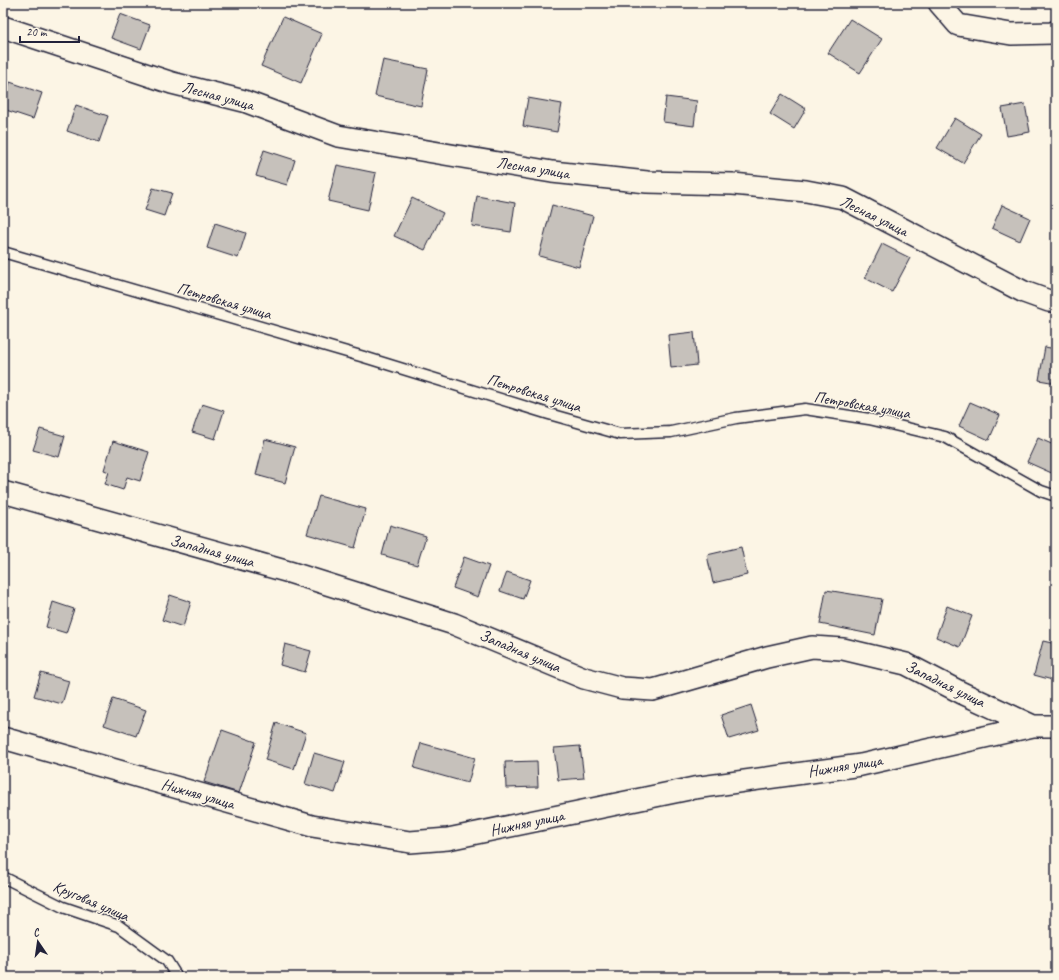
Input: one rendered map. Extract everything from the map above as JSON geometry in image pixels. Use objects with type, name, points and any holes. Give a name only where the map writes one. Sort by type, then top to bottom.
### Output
[{"type":"street","points":[[939,3],[958,25],[1011,34],[1053,33],[1056,31]]},
{"type":"street","name":"Лесная улица","points":[[3,27],[172,83],[244,101],[338,136],[552,172],[647,182],[733,184],[806,191],[843,198],[1024,292],[1049,301],[1056,301]]},
{"type":"street","name":"Западная улица","points":[[3,492],[289,572],[454,624],[584,678],[622,688],[653,690],[760,659],[812,647],[843,649],[906,664],[962,693],[1033,726]]},
{"type":"street","name":"Нижняя улица","points":[[3,738],[312,826],[410,842],[448,839],[694,788],[861,765],[1033,726],[1056,726]]},
{"type":"lane","name":"Петровская улица","points":[[3,252],[357,355],[549,414],[620,434],[671,432],[736,418],[805,410],[869,419],[945,438],[1041,491],[1056,496]]},
{"type":"lane","name":"Круговая улица","points":[[3,878],[63,907],[119,926],[167,961],[177,977]]},
{"type":"building","points":[[120,14],[150,25],[141,49],[111,38]]},
{"type":"building","points":[[283,17],[322,34],[301,83],[261,66]]},
{"type":"building","points":[[850,19],[882,39],[860,73],[828,53]]},
{"type":"building","points":[[383,60],[428,69],[421,106],[375,96]]},
{"type":"building","points":[[10,82],[42,93],[33,119],[3,109],[3,102]]},
{"type":"building","points":[[782,94],[806,109],[794,129],[770,114]]},
{"type":"building","points":[[666,97],[697,101],[694,126],[663,122]]},
{"type":"building","points":[[528,98],[562,104],[557,132],[523,126]]},
{"type":"building","points":[[1025,104],[1030,132],[1007,136],[1002,108]]},
{"type":"building","points":[[76,105],[108,116],[99,142],[67,131]]},
{"type":"building","points":[[955,118],[981,134],[963,163],[937,148]]},
{"type":"building","points":[[264,150],[295,160],[287,185],[256,176]]},
{"type":"building","points":[[337,165],[376,173],[368,210],[328,201]]},
{"type":"building","points":[[153,188],[172,193],[164,216],[145,210]]},
{"type":"building","points":[[477,196],[515,203],[511,232],[472,226]]},
{"type":"building","points":[[412,198],[443,213],[425,250],[394,236]]},
{"type":"building","points":[[552,205],[593,216],[579,267],[539,256]]},
{"type":"building","points":[[1002,205],[1030,218],[1020,241],[992,228]]},
{"type":"building","points":[[215,223],[246,233],[238,258],[207,248]]},
{"type":"building","points":[[882,244],[910,258],[892,292],[865,278]]},
{"type":"building","points":[[694,332],[697,365],[671,368],[668,335]]},
{"type":"building","points":[[1045,347],[1056,349],[1056,383],[1039,380]]},
{"type":"building","points":[[3,402],[7,403],[3,418]]},
{"type":"building","points":[[970,402],[1000,415],[989,440],[959,426]]},
{"type":"building","points":[[202,404],[224,411],[215,439],[192,432]]},
{"type":"building","points":[[40,429],[65,436],[59,457],[33,450]]},
{"type":"building","points":[[1038,438],[1056,446],[1056,475],[1027,462]]},
{"type":"building","points":[[265,439],[295,447],[285,483],[256,475]]},
{"type":"building","points":[[113,441],[149,452],[140,481],[127,477],[123,490],[105,484],[109,472],[104,470]]},
{"type":"building","points":[[319,496],[366,509],[355,548],[307,534]]},
{"type":"building","points":[[390,525],[426,536],[417,565],[382,555]]},
{"type":"building","points":[[741,547],[747,575],[713,583],[707,555]]},
{"type":"building","points":[[464,557],[489,566],[478,597],[453,588]]},
{"type":"building","points":[[507,572],[530,580],[523,599],[500,591]]},
{"type":"building","points":[[826,590],[882,599],[875,635],[820,624]]},
{"type":"building","points":[[170,595],[191,602],[183,627],[162,620]]},
{"type":"building","points":[[53,602],[74,609],[66,633],[46,627]]},
{"type":"building","points":[[947,606],[972,616],[960,647],[936,637]]},
{"type":"building","points":[[1043,641],[1056,644],[1056,681],[1034,675]]},
{"type":"building","points":[[285,644],[311,651],[305,672],[280,665]]},
{"type":"building","points":[[41,673],[69,681],[62,704],[34,696]]},
{"type":"building","points":[[113,699],[146,710],[136,736],[104,725]]},
{"type":"building","points":[[751,705],[759,730],[729,739],[721,715]]},
{"type":"building","points":[[276,723],[306,733],[294,769],[265,760]]},
{"type":"building","points":[[222,730],[256,742],[239,793],[204,782]]},
{"type":"building","points":[[421,743],[475,758],[468,783],[414,768]]},
{"type":"building","points":[[580,746],[584,778],[558,780],[554,748]]},
{"type":"building","points":[[314,753],[345,762],[335,793],[305,784]]},
{"type":"building","points":[[537,761],[538,787],[506,788],[505,762]]}]
